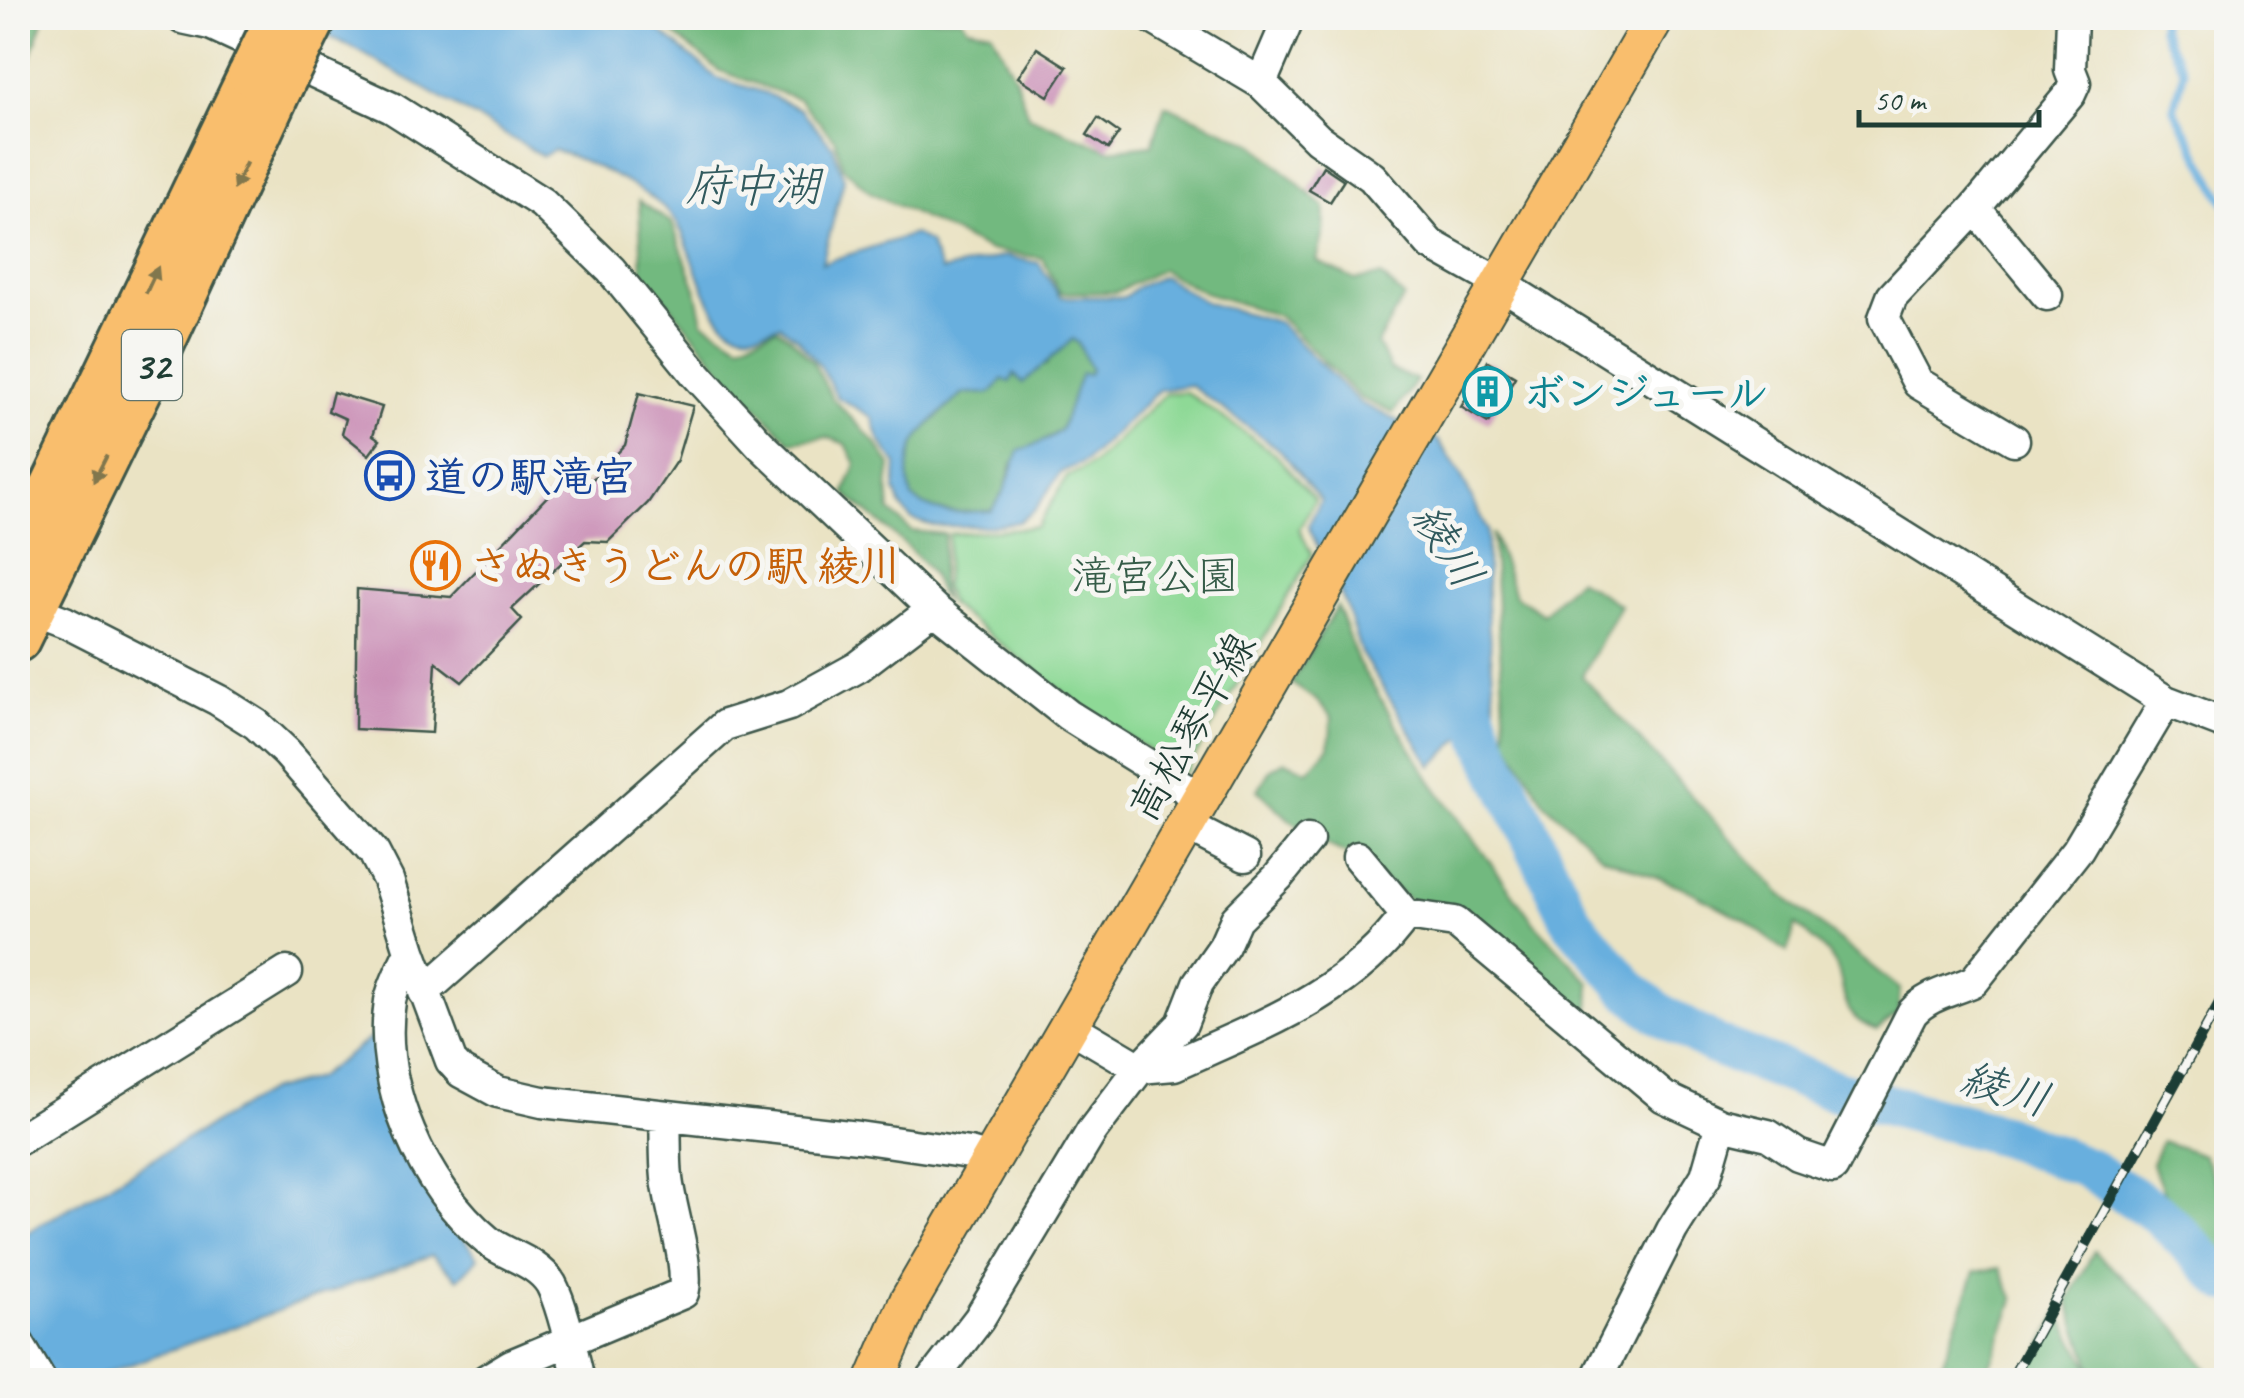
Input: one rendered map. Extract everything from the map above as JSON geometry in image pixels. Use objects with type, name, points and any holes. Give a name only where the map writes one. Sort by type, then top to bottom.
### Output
[{"type":"highway","name":"32","points":[[22,618],[160,350],[266,81],[277,18]]},
{"type":"highway","name":"32","points":[[18,557],[266,81],[315,18]]},
{"type":"main road","name":"高松琴平線","points":[[874,1380],[909,1301],[1655,18]]},
{"type":"street","points":[[182,18],[210,24],[392,108],[542,203],[611,270],[695,373],[760,444],[934,609],[1245,856]]},
{"type":"street","points":[[1152,18],[1261,84],[1318,139],[1372,177],[1430,244],[2166,701],[2226,724]]},
{"type":"street","points":[[1261,84],[1288,18]]},
{"type":"street","points":[[2014,440],[1918,383],[1884,318],[1892,298],[1975,208],[2070,94],[2075,83],[2070,70],[2072,18]]},
{"type":"street","points":[[1975,208],[2047,295]]},
{"type":"street","points":[[424,992],[725,724],[789,705],[858,668],[934,609]]},
{"type":"street","points":[[22,618],[65,622],[218,700],[256,724],[324,791],[374,853],[388,880],[451,1061],[478,1083],[542,1102],[895,1142],[969,1152],[991,1160]]},
{"type":"street","points":[[1358,856],[1406,915],[1454,922],[1664,1097],[1721,1124],[1768,1134],[1798,1155],[1833,1166],[1912,1013],[1926,997],[1974,981],[2078,849],[2166,701]]},
{"type":"street","points":[[932,1380],[980,1319],[1092,1131],[1140,1068],[1182,1024],[1198,983],[1224,946],[1236,920],[1308,840]]},
{"type":"street","points":[[1069,1026],[1140,1068],[1174,1065],[1284,1016],[1331,987],[1386,943],[1406,915]]},
{"type":"street","points":[[410,951],[390,999],[390,1066],[404,1125],[451,1203],[490,1242],[525,1260],[550,1284],[579,1380]]},
{"type":"street","points":[[18,1140],[286,972]]},
{"type":"street","points":[[486,1380],[512,1365],[684,1293],[688,1280],[674,1228],[667,1176],[666,1116]]},
{"type":"street","points":[[1596,1380],[1672,1230],[1706,1176],[1721,1124]]},
{"type":"street","points":[[18,1343],[40,1380]]},
{"type":"green space","points":[[18,18],[44,18],[28,65],[18,72]]},
{"type":"green space","points":[[681,18],[961,18],[968,27],[991,31],[1015,77],[1028,116],[1109,150],[1152,145],[1165,105],[1253,143],[1325,208],[1317,261],[1355,280],[1381,276],[1404,297],[1377,344],[1391,370],[1417,380],[1393,413],[1360,398],[1279,316],[1206,293],[1161,270],[1116,292],[1060,293],[1042,258],[988,250],[870,192],[843,167],[835,140],[799,99],[720,71],[672,33]]},
{"type":"green space","points":[[639,201],[672,223],[696,289],[703,322],[740,344],[777,328],[813,362],[832,398],[874,441],[891,465],[890,511],[911,531],[945,534],[940,580],[944,600],[920,560],[845,493],[856,464],[846,444],[827,437],[791,442],[728,377],[642,271]]},
{"type":"green space","points":[[1073,339],[1091,370],[1088,376],[1081,374],[1061,429],[1012,464],[1004,491],[991,511],[941,511],[911,497],[908,463],[912,450],[937,417],[963,394],[990,393],[1002,379],[1046,365]]},
{"type":"green space","name":"滝宮公園","points":[[1186,392],[1275,454],[1315,500],[1299,529],[1312,555],[1185,773],[1093,715],[950,605],[944,585],[949,534],[1037,527],[1067,477],[1093,464],[1166,393]]},
{"type":"green space","points":[[1492,533],[1515,595],[1543,614],[1577,579],[1620,605],[1582,676],[1781,894],[1900,989],[1898,1013],[1877,1030],[1863,1024],[1848,1007],[1832,959],[1796,924],[1787,952],[1744,920],[1682,887],[1602,856],[1544,802],[1506,739]]},
{"type":"green space","points":[[1337,606],[1358,662],[1431,781],[1532,920],[1590,983],[1589,1010],[1576,1006],[1499,932],[1455,911],[1415,904],[1347,854],[1290,820],[1258,790],[1270,770],[1285,761],[1308,771],[1329,747],[1332,717],[1291,683]]},
{"type":"green space","points":[[2162,1141],[2203,1155],[2226,1205],[2226,1263],[2163,1191],[2152,1164]]},
{"type":"green space","points":[[2094,1251],[2178,1329],[2211,1375],[2219,1380],[2024,1380],[2059,1313],[2095,1378],[2068,1301]]},
{"type":"green space","points":[[2000,1268],[2014,1300],[1981,1380],[1936,1380],[1975,1272]]},
{"type":"water","name":"府中湖","points":[[288,18],[644,18],[717,78],[800,109],[833,147],[844,179],[822,263],[914,234],[929,243],[941,271],[1005,256],[1039,263],[1060,297],[1124,297],[1163,276],[1205,302],[1278,322],[1360,403],[1438,440],[1460,473],[1487,530],[1487,606],[1495,705],[1432,766],[1361,653],[1345,603],[1308,526],[1321,501],[1280,450],[1190,385],[1159,390],[1085,462],[1061,472],[1035,510],[1018,522],[933,526],[911,519],[895,490],[897,465],[879,439],[872,417],[837,397],[821,367],[797,338],[780,325],[751,333],[735,330],[723,321],[712,306],[682,231],[664,208],[636,188],[583,161],[554,150],[543,156],[350,46]],"holes":[[[1073,339],[1091,370],[1087,375],[1081,373],[1061,429],[1049,439],[1019,451],[1004,491],[991,511],[941,511],[912,498],[912,450],[937,417],[962,394],[990,393],[1002,379],[1010,382],[1014,374],[1023,383]]]},
{"type":"water","points":[[384,1028],[430,1193],[478,1258],[458,1279],[432,1255],[93,1378],[18,1380],[18,1238],[269,1091],[317,1078]]},
{"type":"building","points":[[1037,48],[1067,67],[1048,96],[1018,77]]},
{"type":"building","points":[[1098,118],[1119,133],[1108,149],[1087,135]]},
{"type":"building","points":[[1323,166],[1344,180],[1330,202],[1309,190]]},
{"type":"building","name":"ボンジュール","points":[[1488,361],[1515,377],[1488,423],[1461,407]]},
{"type":"building","points":[[333,392],[382,407],[373,435],[380,440],[369,455],[342,433],[346,419],[328,411]]},
{"type":"building","points":[[639,393],[693,406],[677,460],[648,503],[608,542],[585,541],[512,609],[522,620],[462,682],[436,662],[432,733],[355,729],[357,589],[451,597],[560,483],[586,486],[625,445]]},
{"type":"waterway","points":[[2161,18],[2161,28],[2184,71],[2174,109],[2226,205]]},
{"type":"waterway","name":"綾川","points":[[1459,665],[1484,738],[1572,921],[1628,988],[1660,1014],[1713,1044],[1839,1092],[2002,1135],[2087,1168],[2160,1215],[2226,1281]]},
{"type":"railway","points":[[2011,1380],[2226,991]]},
{"type":"place","name":"ボンジュール","points":[[1488,392]]},
{"type":"place","name":"道の駅滝宮","points":[[390,476]]},
{"type":"place","name":"さぬきうどんの駅 綾川","points":[[435,565]]}]
